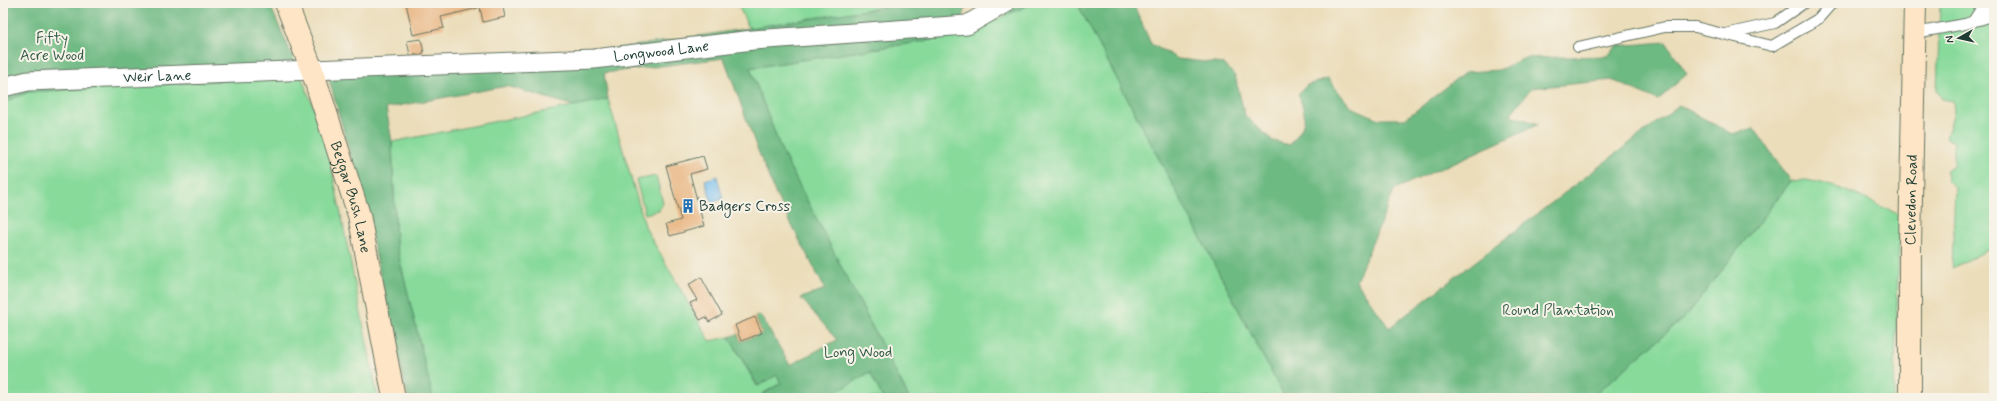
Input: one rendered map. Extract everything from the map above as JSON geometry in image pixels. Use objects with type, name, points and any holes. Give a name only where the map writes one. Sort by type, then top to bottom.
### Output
[{"type":"main road","name":"Beggar Bush Lane","points":[[286,3],[312,70],[359,215],[394,398]]},
{"type":"main road","name":"Clevedon Road","points":[[1910,398],[1910,246],[1915,3]]},
{"type":"street","name":"Longwood Lane","points":[[312,70],[594,59],[753,40],[967,25],[1005,3]]},
{"type":"street","name":"Weir Lane","points":[[3,87],[28,81],[312,70]]},
{"type":"lane","points":[[1723,34],[1775,23],[1804,3]]},
{"type":"lane","points":[[1578,47],[1665,28],[1694,27],[1772,46],[1818,19],[1832,3]]},
{"type":"lane","points":[[1973,21],[1979,12],[1994,3]]},
{"type":"lane","points":[[1915,33],[1983,20],[1994,14]]},
{"type":"green space","name":"Fifty Acre Wood","points":[[3,3],[269,3],[301,76],[28,92],[3,103]]},
{"type":"green space","points":[[737,3],[911,3],[749,28]]},
{"type":"green space","name":"Long Wood","points":[[911,3],[967,3],[958,36],[750,68],[782,152],[909,398],[883,398],[870,372],[827,398],[764,398],[762,395],[781,383],[777,375],[758,386],[729,337],[738,334],[741,341],[762,333],[755,317],[760,315],[790,365],[837,340],[801,298],[825,289],[776,195],[724,58],[604,73],[608,99],[574,106],[507,86],[386,108],[392,142],[396,244],[433,398],[408,398],[364,202],[325,65],[570,56]]},
{"type":"green space","points":[[1008,3],[1034,3],[1005,15]]},
{"type":"green space","points":[[1034,3],[1077,3],[1285,398],[909,398],[782,152],[750,68],[958,36]]},
{"type":"green space","name":"Round Plantation","points":[[1077,3],[1137,3],[1135,8],[1151,44],[1178,59],[1224,64],[1235,76],[1245,116],[1273,141],[1290,145],[1303,126],[1304,121],[1303,109],[1298,94],[1307,85],[1328,79],[1351,107],[1379,119],[1405,119],[1466,72],[1499,70],[1525,58],[1608,56],[1616,46],[1666,42],[1687,74],[1658,100],[1612,80],[1531,88],[1510,115],[1539,124],[1395,189],[1356,281],[1389,328],[1679,105],[1732,134],[1754,128],[1791,181],[1687,315],[1591,398],[1285,398]]},
{"type":"green space","points":[[1940,3],[1994,3],[1994,247],[1952,268],[1955,187],[1947,180],[1946,171],[1954,166],[1954,142],[1946,138],[1954,112],[1953,101],[1942,99],[1937,91]]},
{"type":"green space","points":[[301,76],[325,135],[378,398],[3,398],[3,103],[28,92]]},
{"type":"green space","points":[[608,99],[646,229],[710,341],[729,337],[757,386],[777,375],[781,383],[762,394],[764,398],[433,398],[396,244],[392,142]]},
{"type":"green space","points":[[656,176],[663,203],[659,210],[645,214],[636,180]]},
{"type":"green space","points":[[1806,180],[1818,182],[1842,190],[1900,215],[1894,398],[1591,398],[1687,315],[1791,181]]},
{"type":"green space","points":[[870,372],[883,398],[827,398]]},
{"type":"water","points":[[717,176],[723,199],[712,203],[705,180]]},
{"type":"building","points":[[406,3],[477,3],[478,8],[441,17],[444,28],[413,35]]},
{"type":"building","points":[[479,3],[502,3],[505,17],[483,22]]},
{"type":"building","points":[[421,39],[424,53],[410,55],[407,41]]},
{"type":"building","name":"Badgers Cross","points":[[703,156],[707,169],[690,174],[704,226],[670,236],[666,224],[681,220],[666,166]]},
{"type":"building","points":[[701,277],[722,315],[709,322],[706,317],[700,320],[690,303],[697,300],[688,285]]},
{"type":"building","points":[[755,317],[762,333],[741,341],[735,325]]},
{"type":"place","name":"Badgers Cross","points":[[688,206]]}]
